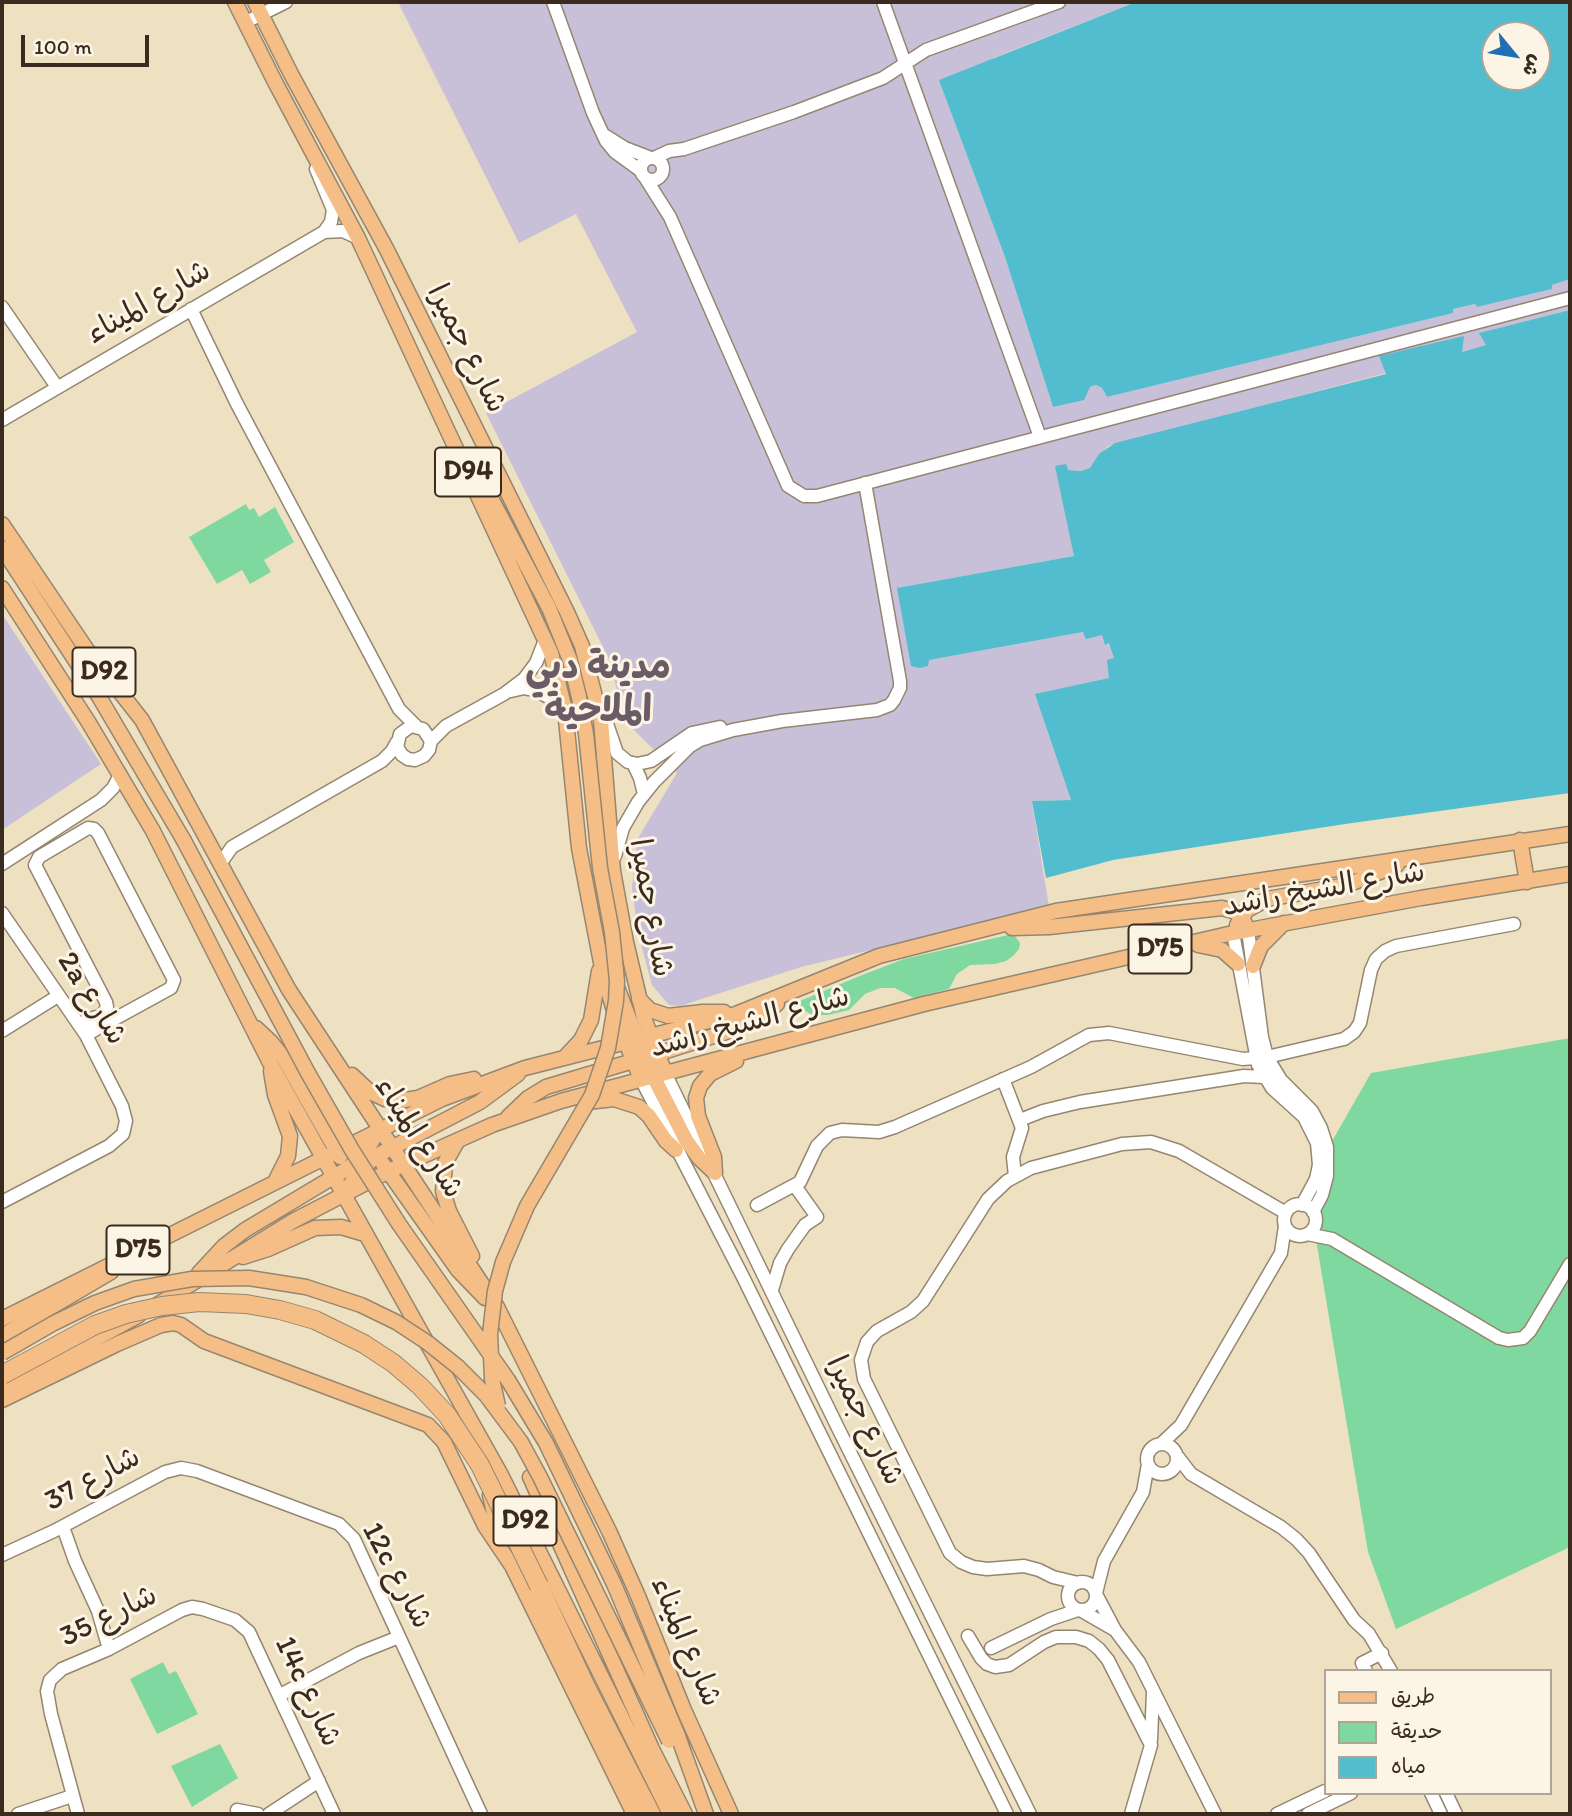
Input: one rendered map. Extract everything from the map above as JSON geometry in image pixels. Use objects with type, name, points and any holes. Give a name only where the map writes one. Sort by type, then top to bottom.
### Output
[{"type":"highway","points":[[2,1375],[80,1331],[118,1317],[162,1306],[199,1302],[238,1303],[280,1310],[315,1320],[356,1340],[393,1363],[420,1386],[447,1415],[480,1465],[585,1685],[651,1814]]},
{"type":"main road","name":"شارع جميرا","points":[[257,5],[291,74],[387,250],[582,646],[603,738],[613,871],[639,999],[645,1057]]},
{"type":"main road","name":"شارع جميرا","points":[[240,12],[358,238],[545,640],[559,680],[565,710],[576,829],[598,949]]},
{"type":"main road","points":[[442,415],[463,444],[549,608],[570,660],[586,734],[600,868],[617,981],[608,1048],[592,1095],[544,1175],[508,1248],[495,1291],[491,1319],[493,1386],[498,1409],[652,1749],[685,1814]]},
{"type":"main road","name":"شارع الميناء","points":[[2,524],[87,650],[134,708],[150,733],[289,990],[497,1307],[594,1499],[731,1814]]},
{"type":"main road","points":[[2,548],[120,730],[183,839],[352,1150],[399,1224],[508,1380],[546,1443],[614,1584],[706,1814]]},
{"type":"main road","name":"D92","points":[[2,588],[132,795],[172,867],[270,1063],[329,1154],[334,1178],[488,1452],[547,1563],[619,1715],[670,1814]]},
{"type":"main road","points":[[33,596],[61,623],[101,677],[134,708]]},
{"type":"main road","name":"شارع الشيخ راشد","points":[[2,1390],[111,1332],[293,1221],[403,1164],[506,1119],[561,1101],[736,1014],[879,956],[1081,907],[1570,834]]},
{"type":"main road","points":[[1520,840],[1527,882]]},
{"type":"main road","points":[[1241,927],[1255,904],[1268,898],[1347,885],[1414,858]]},
{"type":"main road","name":"شارع الشيخ راشد","points":[[2,1319],[442,1099],[525,1068],[565,1057],[645,1057],[755,1048],[1019,981],[1182,944],[1241,927],[1284,923],[1570,874]]},
{"type":"main road","points":[[985,929],[1049,927],[1222,908],[1233,911],[1241,927]]},
{"type":"main road","points":[[1182,944],[1222,950],[1245,965],[1284,923]]},
{"type":"main road","points":[[565,1057],[581,1040],[591,1020],[598,978],[598,949]]},
{"type":"main road","points":[[598,949],[611,971],[645,1057],[686,1140],[699,1158],[715,1173]]},
{"type":"main road","points":[[506,1119],[528,1098],[546,1087],[749,1023],[769,1011],[785,995]]},
{"type":"main road","points":[[639,999],[650,1010],[668,1016],[714,1012],[736,1014]]},
{"type":"main road","points":[[249,1023],[271,1042],[283,1057],[329,1154],[354,1169],[383,1174]]},
{"type":"main road","points":[[323,1043],[364,1088],[391,1100],[412,1100],[450,1084],[497,1078]]},
{"type":"main road","points":[[715,1173],[712,1149],[696,1110],[698,1092],[710,1074],[755,1048]]},
{"type":"main road","points":[[270,1063],[273,1087],[290,1136],[286,1163],[275,1181]]},
{"type":"main road","points":[[190,1285],[215,1255],[234,1238],[277,1209],[354,1169],[372,1153],[391,1147],[480,1102],[525,1068]]},
{"type":"main road","points":[[561,1101],[614,1099],[632,1104],[649,1116],[666,1141],[676,1150]]},
{"type":"main road","points":[[372,1153],[380,1129]]},
{"type":"main road","points":[[459,1139],[445,1163],[443,1191],[449,1211],[471,1252],[477,1274]]},
{"type":"main road","points":[[352,1143],[372,1153],[383,1174],[458,1270],[476,1290],[497,1307]]},
{"type":"main road","points":[[343,1195],[354,1169]]},
{"type":"main road","points":[[228,1260],[258,1253],[321,1227],[341,1227],[365,1234]]},
{"type":"main road","points":[[2,1336],[86,1289],[146,1246]]},
{"type":"main road","points":[[2,1353],[95,1303],[134,1289],[192,1279],[249,1278],[297,1284],[343,1298],[396,1322],[458,1367],[498,1410],[521,1442],[674,1739]]},
{"type":"main road","points":[[2,1400],[160,1325],[177,1324],[204,1341],[428,1425],[444,1442],[485,1525],[504,1551],[634,1814]]},
{"type":"main road","points":[[488,1452],[491,1502],[504,1551]]},
{"type":"main road","points":[[698,1738],[723,1775],[740,1814]]},
{"type":"street","points":[[240,12],[257,5],[286,2]]},
{"type":"street","points":[[553,2],[593,113],[615,152],[643,175],[654,180],[670,160],[684,149]]},
{"type":"street","points":[[883,2],[1041,437]]},
{"type":"street","points":[[1059,2],[926,50],[883,78],[794,112],[644,161],[643,175],[670,217],[788,486],[798,494],[811,497],[1570,298]]},
{"type":"street","points":[[603,134],[625,148],[661,162],[670,217]]},
{"type":"street","points":[[316,158],[318,177],[333,210],[331,222],[324,232]]},
{"type":"street","points":[[324,232],[343,230],[358,238]]},
{"type":"street","name":"شارع الميناء","points":[[2,420],[324,232]]},
{"type":"street","points":[[2,307],[54,389]]},
{"type":"street","points":[[187,311],[208,344],[410,732],[430,741]]},
{"type":"street","points":[[613,871],[619,839],[627,819],[643,794],[695,743],[733,730],[782,721],[877,710],[890,705],[898,694],[900,681],[865,483]]},
{"type":"street","points":[[382,761],[405,758],[415,760],[424,757],[429,750],[430,741],[450,723],[504,694],[524,679],[533,669],[545,640]]},
{"type":"street","points":[[504,694],[524,688],[535,690],[565,710]]},
{"type":"street","points":[[596,700],[615,750],[624,760],[632,763],[651,761],[681,739],[699,730],[718,727],[733,730]]},
{"type":"street","points":[[220,864],[232,846],[382,761],[410,732],[450,723]]},
{"type":"street","points":[[405,758],[399,751],[410,732]]},
{"type":"street","points":[[632,763],[640,778],[643,794]]},
{"type":"street","points":[[2,864],[101,800],[113,788],[120,775]]},
{"type":"street","points":[[101,800],[117,795],[132,795]]},
{"type":"street","points":[[82,1029],[102,1020],[172,988],[174,980],[98,834],[94,829],[88,828],[39,858],[35,868],[106,1002],[102,1020]]},
{"type":"street","points":[[210,846],[232,846]]},
{"type":"street","name":"2a شارع","points":[[2,906],[6,918],[82,1029],[131,1118],[129,1131],[109,1146],[2,1202]]},
{"type":"street","points":[[757,1205],[795,1186],[804,1176],[817,1146],[830,1133],[842,1130],[879,1132],[895,1127],[1045,1060],[1083,1037],[1096,1033],[1109,1033],[1231,1058],[1261,1058],[1338,1041],[1354,1032],[1362,1018],[1373,965],[1380,955],[1390,948],[1514,924]]},
{"type":"street","points":[[1241,927],[1245,965],[1262,1037],[1264,1077],[1277,1093],[1299,1111],[1315,1136],[1319,1157],[1318,1172],[1311,1193],[1313,1228],[1281,1253]]},
{"type":"street","points":[[2,1031],[58,996]]},
{"type":"street","name":"شارع جميرا","points":[[645,1057],[676,1150],[743,1277],[1007,1814]]},
{"type":"street","points":[[1261,1058],[1312,1111],[1325,1137],[1327,1176],[1322,1195],[1310,1211]]},
{"type":"street","points":[[1020,1120],[1080,1102],[1244,1076],[1264,1077]]},
{"type":"street","points":[[1003,1079],[1020,1120],[1021,1132],[1013,1157],[1015,1176]]},
{"type":"street","points":[[1215,1814],[1153,1688],[1131,1650],[1115,1630],[1090,1584],[1053,1577],[1024,1566],[987,1569],[973,1567],[950,1553],[863,1379],[862,1354],[870,1337],[923,1301],[983,1206],[1000,1186],[1031,1168],[1122,1144],[1151,1142],[1179,1151],[1286,1213]]},
{"type":"street","name":"شارع جميرا","points":[[715,1173],[1030,1814]]},
{"type":"street","points":[[772,1290],[784,1256],[800,1231],[810,1220],[817,1217],[795,1186]]},
{"type":"street","points":[[1161,1444],[1181,1425],[1281,1253],[1286,1213],[1295,1205],[1310,1211],[1332,1239],[1499,1338],[1508,1340],[1522,1338],[1530,1331],[1570,1264]]},
{"type":"street","points":[[1285,1226],[1294,1235],[1332,1239]]},
{"type":"street","points":[[1143,1492],[1176,1466],[1181,1425]]},
{"type":"street","points":[[991,1648],[1051,1619],[1089,1609],[1094,1604],[1104,1561],[1143,1492],[1149,1452],[1154,1446],[1161,1444],[1171,1446],[1191,1474],[1273,1522],[1296,1539],[1309,1553],[1354,1620],[1369,1634],[1390,1669]]},
{"type":"street","points":[[1148,1464],[1155,1472],[1191,1474]]},
{"type":"street","name":"12c شارع","points":[[170,1470],[187,1468],[197,1471],[343,1527],[354,1539],[481,1814]]},
{"type":"street","name":"شارع 37","points":[[2,1555],[170,1470]]},
{"type":"street","points":[[58,1529],[115,1646]]},
{"type":"street","points":[[1051,1619],[1068,1598],[1070,1590],[1104,1561]]},
{"type":"street","points":[[1053,1577],[1072,1606],[1115,1630]]},
{"type":"street","name":"شارع 35","points":[[75,1804],[48,1697],[50,1680],[58,1672],[115,1646],[182,1610],[198,1608],[211,1611]]},
{"type":"street","name":"14c شارع","points":[[211,1611],[235,1620],[245,1627],[252,1637],[334,1814]]},
{"type":"street","points":[[278,1691],[398,1635]]},
{"type":"street","points":[[968,1636],[981,1658],[996,1667],[1009,1665],[1056,1637],[1076,1637],[1089,1641],[1100,1649],[1108,1660],[1151,1745]]},
{"type":"street","points":[[1364,1667],[1382,1653]]},
{"type":"street","points":[[1131,1814],[1151,1745],[1153,1688]]},
{"type":"street","points":[[270,1814],[321,1785]]},
{"type":"street","points":[[1277,1814],[1324,1791]]},
{"type":"street","points":[[1308,1814],[1348,1795]]},
{"type":"street","points":[[1431,1795],[1441,1814]]},
{"type":"street","points":[[1447,1795],[1456,1814]]},
{"type":"street","points":[[19,1814],[75,1804]]},
{"type":"street","points":[[237,1810],[258,1814]]},
{"type":"shaded area","points":[[398,2],[1136,2],[993,58],[1004,254],[1053,407],[1085,393],[1096,385],[1102,388],[1107,397],[1452,313],[1452,309],[1476,304],[1477,307],[1552,289],[1552,285],[1570,279],[1570,310],[1480,333],[1486,345],[1384,367],[1386,373],[1108,446],[1090,468],[1081,471],[1068,470],[1074,556],[898,588],[928,666],[928,660],[1083,632],[1103,635],[1105,645],[1109,643],[1113,651],[1114,659],[1109,678],[1036,695],[1071,800],[1032,801],[1049,907],[801,967],[680,1006],[669,1005],[652,985],[638,933],[632,888],[637,840],[677,773],[624,720],[610,661],[486,413],[637,332],[576,214],[519,243]]},
{"type":"shaded area","points":[[2,614],[101,764],[2,830]]},
{"type":"green space","points":[[246,504],[249,510],[254,508],[259,517],[275,507],[294,542],[264,560],[271,572],[250,584],[242,570],[217,584],[189,537]]},
{"type":"green space","points":[[1008,935],[1015,936],[1020,943],[1013,956],[995,964],[970,965],[957,974],[949,989],[914,998],[895,988],[880,988],[865,994],[849,1010],[828,1015],[812,1015],[793,1004],[904,959]]},
{"type":"green space","points":[[1570,1038],[1570,1547],[1396,1629],[1368,1552],[1307,1185],[1371,1073]]},
{"type":"green space","points":[[163,1662],[169,1674],[176,1671],[198,1714],[157,1734],[130,1679]]},
{"type":"green space","points":[[220,1744],[238,1778],[192,1807],[171,1766]]},
{"type":"water","points":[[1136,2],[1570,2],[1570,279],[1552,285],[1552,289],[1477,307],[1475,304],[1453,309],[1453,313],[1107,397],[1102,388],[1096,385],[1090,387],[1084,400],[1053,407],[1004,254],[939,80]]},
{"type":"water","points":[[1570,310],[1570,793],[1113,860],[1046,878],[1032,801],[1071,800],[1035,694],[1109,678],[1107,660],[1114,658],[1109,643],[1105,645],[1102,635],[1086,639],[1083,632],[929,660],[928,666],[920,668],[911,666],[897,588],[1074,556],[1055,466],[1066,464],[1068,470],[1081,471],[1090,468],[1099,454],[1115,443],[1386,374],[1379,356],[1464,336],[1462,352],[1486,345],[1479,333]]},
{"type":"district","name":"مدينة دبي الملاحية","points":[[598,690]]}]
